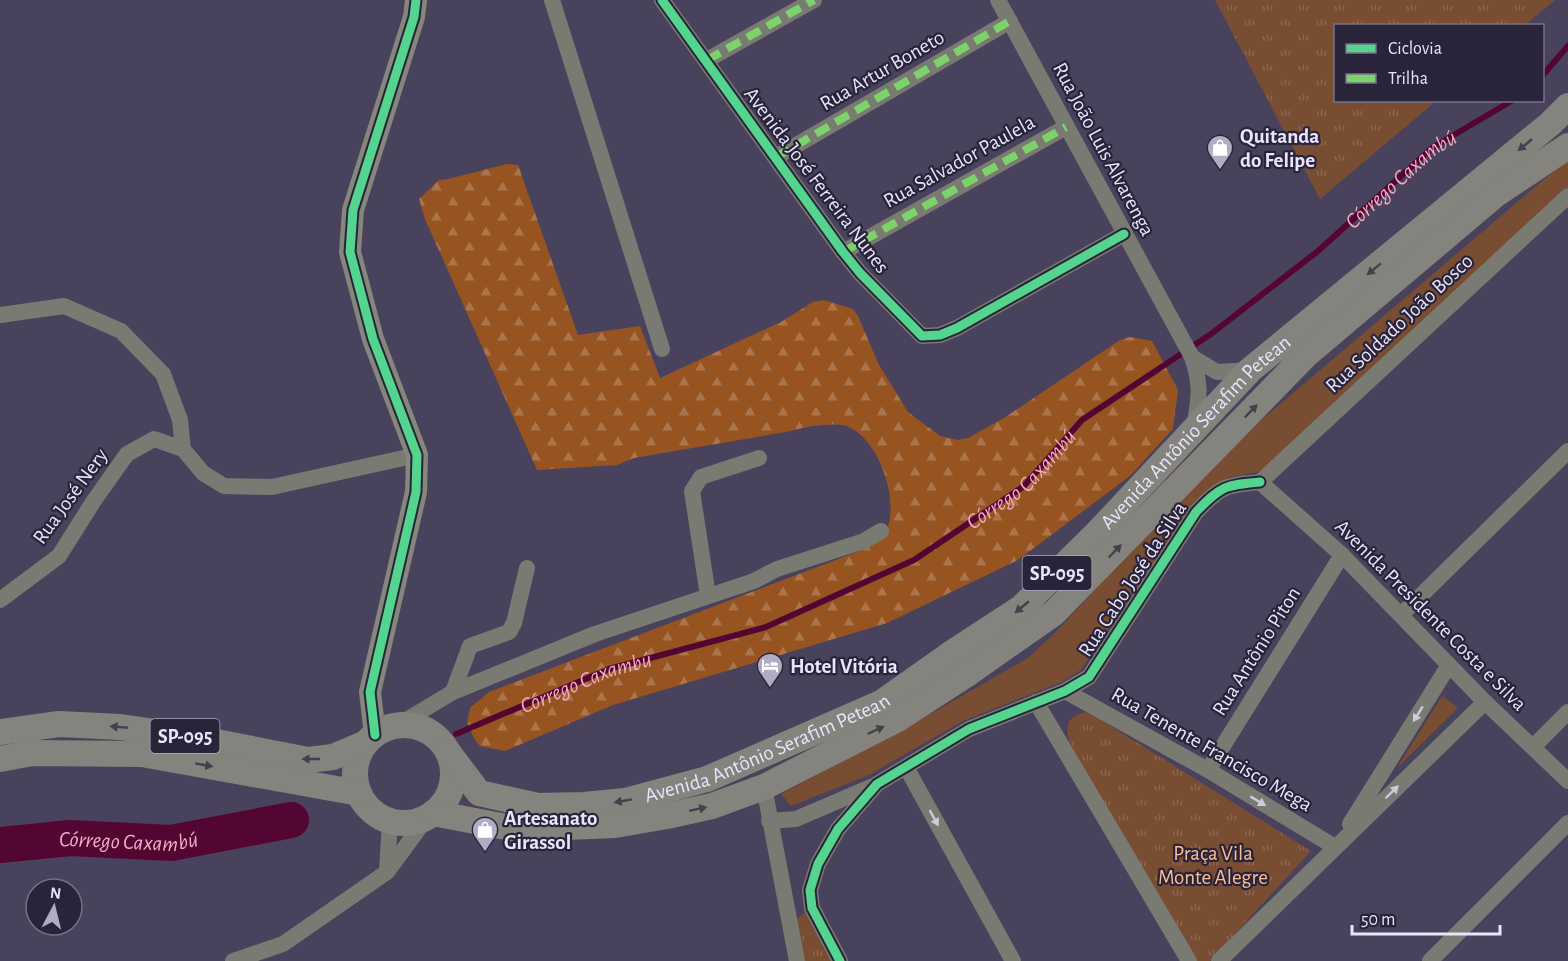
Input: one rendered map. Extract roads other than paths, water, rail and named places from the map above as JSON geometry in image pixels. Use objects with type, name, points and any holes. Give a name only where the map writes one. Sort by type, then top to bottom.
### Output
[{"type":"main road","name":"Avenida Antônio Serafim Petean","points":[[448,752],[479,794],[538,806],[625,801],[707,779],[881,703],[1021,608],[1098,532],[1250,370],[1550,124],[1568,106]]},
{"type":"main road","name":"Avenida Antônio Serafim Petean","points":[[430,816],[516,829],[615,825],[712,806],[764,787],[896,720],[1054,613],[1307,354],[1495,195],[1568,146]]},
{"type":"main road","name":"SP-095","points":[[0,732],[59,724],[120,727],[191,737],[308,760],[333,757],[380,734],[413,726],[427,731],[439,740],[448,752]]},
{"type":"main road","points":[[380,734],[359,755],[355,780],[359,793],[372,810],[390,820]]},
{"type":"main road","points":[[430,816],[443,804],[450,792],[453,765],[448,752]]},
{"type":"main road","name":"SP-095","points":[[0,759],[33,753],[142,754],[359,793]]},
{"type":"main road","name":"SP-095","points":[[390,820],[404,823],[430,816]]},
{"type":"street","points":[[416,0],[414,17],[353,210],[350,252],[373,339],[417,455],[416,492],[370,692],[380,734],[453,692],[596,634],[754,581],[777,569],[864,541],[881,531]]},
{"type":"street","points":[[552,0],[561,22],[662,349]]},
{"type":"street","name":"Avenida José Ferreira Nunes","points":[[662,0],[843,252],[860,273],[921,336],[940,335],[957,328],[1124,234]]},
{"type":"street","points":[[707,60],[814,0]]},
{"type":"street","name":"Rua João Luis Alvarenga","points":[[998,0],[1190,355]]},
{"type":"street","name":"Rua Artur Boneto","points":[[776,157],[1010,21]]},
{"type":"street","name":"Rua Salvador Paulela","points":[[843,252],[1066,127]]},
{"type":"street","name":"Rua Soldado João Bosco","points":[[1260,482],[1568,196]]},
{"type":"street","points":[[0,315],[64,306],[121,331],[163,374],[180,420],[183,449],[203,473],[224,486],[272,487],[417,455]]},
{"type":"street","points":[[1190,355],[1217,372],[1250,370]]},
{"type":"street","points":[[1190,355],[1199,377],[1194,430]]},
{"type":"street","name":"Rua José Nery","points":[[0,600],[59,556],[127,454],[154,439],[183,449]]},
{"type":"street","points":[[1401,615],[1568,451]]},
{"type":"street","points":[[708,596],[692,491],[701,477],[759,458]]},
{"type":"street","name":"Avenida Presidente Costa e Silva","points":[[1260,482],[1342,555],[1485,702],[1568,781]]},
{"type":"street","name":"Rua Cabo José da Silva","points":[[876,784],[969,729],[1065,691],[1089,678],[1202,506],[1214,493],[1233,484],[1260,482]]},
{"type":"street","name":"Rua Antônio Piton","points":[[1208,770],[1342,555]]},
{"type":"street","points":[[453,692],[470,646],[509,632],[514,623],[527,568]]},
{"type":"street","points":[[1335,847],[1449,664]]},
{"type":"street","name":"Rua Tenente Francisco Mega","points":[[1065,691],[1208,770],[1335,847]]},
{"type":"street","points":[[1036,702],[1189,961]]},
{"type":"street","points":[[1219,961],[1485,702]]},
{"type":"street","points":[[1533,747],[1568,712]]},
{"type":"street","points":[[906,767],[1013,961]]},
{"type":"street","points":[[770,820],[796,819],[876,784]]},
{"type":"street","points":[[840,961],[812,908],[810,890],[818,864],[838,829],[876,784]]},
{"type":"street","points":[[764,787],[798,961]]},
{"type":"street","points":[[233,961],[283,944],[387,872],[430,816]]},
{"type":"street","points":[[387,872],[390,820]]},
{"type":"street","points":[[1430,961],[1568,823]]},
{"type":"street","points":[[785,898],[810,890]]},
{"type":"waterway","name":"Córrego Caxambú","points":[[1544,74],[1568,46]]},
{"type":"waterway","name":"Córrego Caxambú","points":[[456,734],[609,669],[766,627],[914,560],[1024,486],[1082,420],[1211,334],[1318,251],[1432,148],[1510,102]]},
{"type":"waterway","name":"Córrego Caxambú","points":[[0,845],[70,838],[171,843],[291,820]]},
{"type":"place","name":"Quitanda do Felipe","points":[[1220,171]]},
{"type":"place","name":"Hotel Vitória","points":[[770,689]]},
{"type":"place","name":"Artesanato Girassol","points":[[485,853]]},
{"type":"park label","name":"Praça Vila Monte Alegre","points":[[1213,865]]}]
